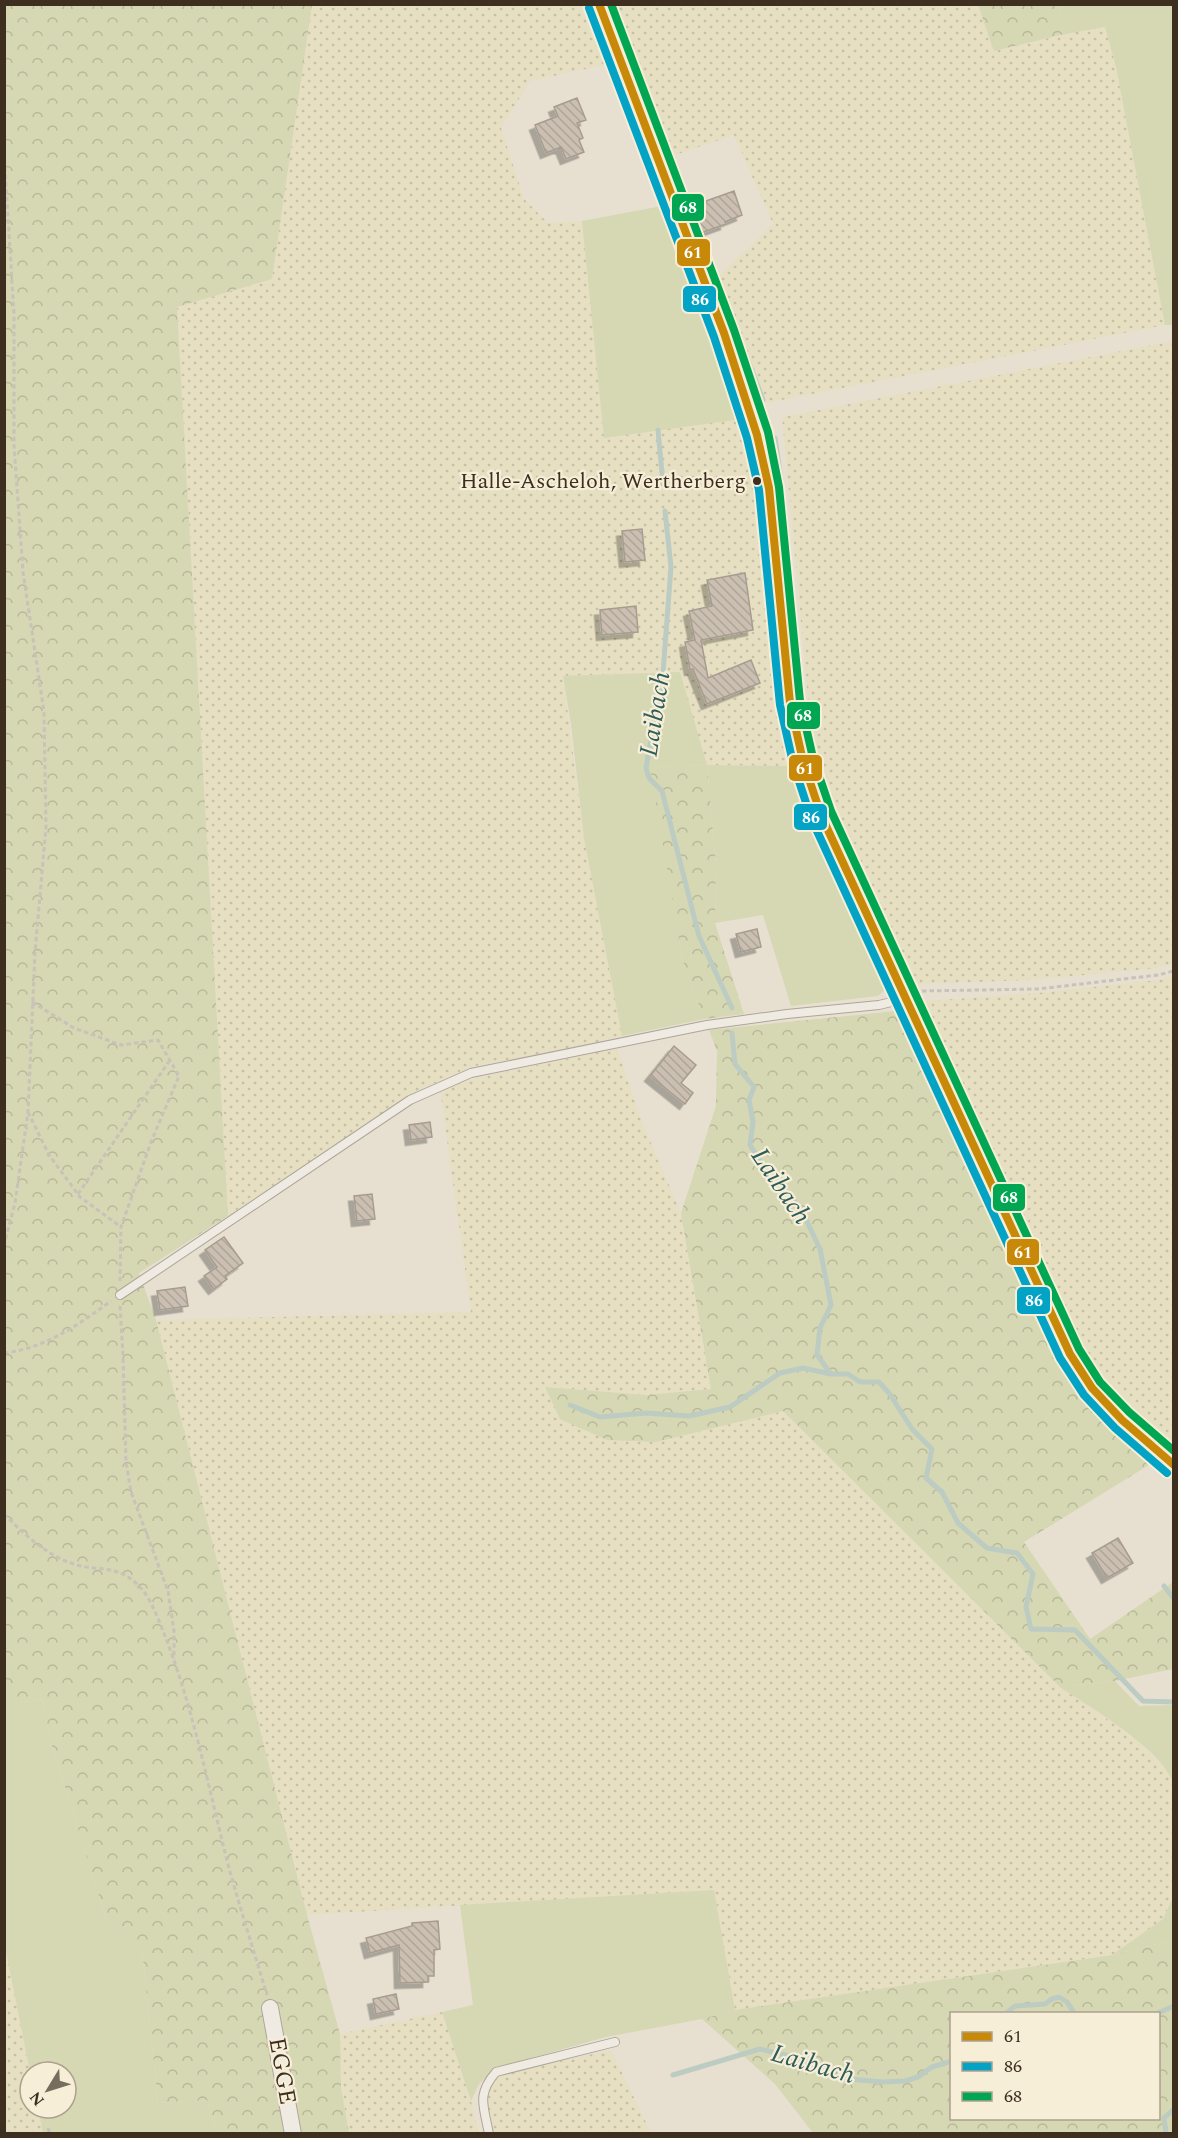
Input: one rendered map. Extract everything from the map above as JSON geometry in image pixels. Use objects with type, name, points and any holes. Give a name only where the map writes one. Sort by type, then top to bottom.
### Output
[{"type":"street","points":[[599,4],[680,213],[753,413],[769,488],[790,704],[803,761],[821,815],[904,999],[1070,1354],[1092,1388],[1122,1420],[1173,1465]]},
{"type":"street","name":"EGGE","points":[[270,2008],[293,2133]]},
{"type":"lane","points":[[120,1295],[410,1100],[471,1073],[707,1025],[879,1005],[904,999]]},
{"type":"lane","points":[[489,2133],[483,2102],[485,2085],[496,2072],[615,2042]]},
{"type":"path","points":[[4,152],[14,314],[14,445],[23,572],[44,712],[46,827],[32,1002],[28,1112],[15,1203],[4,1245]]},
{"type":"path","points":[[904,999],[917,991],[1038,989],[1158,975],[1173,971]]},
{"type":"path","points":[[32,1002],[74,1028],[121,1045],[158,1040],[179,1076],[151,1142],[121,1227],[120,1295],[126,1462],[131,1492],[168,1591],[174,1631],[174,1659]]},
{"type":"path","points":[[78,1194],[170,1059]]},
{"type":"path","points":[[28,1112],[48,1155],[78,1194],[121,1227]]},
{"type":"path","points":[[4,1353],[45,1343],[76,1326],[120,1295]]},
{"type":"path","points":[[4,1514],[33,1540],[61,1559],[86,1567],[119,1571],[139,1586],[147,1598],[174,1659],[230,1870],[270,2008]]},
{"type":"path","points":[[48,2128],[50,2133]]},
{"type":"shaded area","points":[[312,5],[580,5],[604,65],[530,81],[501,128],[524,199],[548,223],[582,221],[604,437],[741,419],[754,482],[779,706],[790,766],[707,765],[679,672],[563,676],[584,838],[622,1036],[470,1067],[409,1095],[228,1216],[177,307],[272,279]]},
{"type":"shaded area","points":[[617,5],[978,5],[995,51],[1105,26],[1116,67],[1165,325],[766,403],[719,276],[773,224],[734,135],[675,155]]},
{"type":"shaded area","points":[[1173,341],[1173,964],[1157,968],[1033,980],[917,984],[837,808],[818,756],[808,699],[782,417]]},
{"type":"shaded area","points":[[1174,976],[1173,1442],[1136,1411],[1104,1378],[1084,1347],[925,1001],[1038,993],[1158,980]]},
{"type":"shaded area","points":[[617,1048],[642,1122],[681,1213],[711,1389],[646,1395],[545,1387],[656,1442],[783,1411],[1060,1687],[1136,1739],[1170,1773],[1174,1782],[1173,1897],[1163,1919],[1112,1955],[735,2010],[714,1890],[307,1915],[156,1320],[471,1312],[440,1090],[473,1079]]},
{"type":"shaded area","points":[[5,1947],[28,2060],[18,2060],[18,2120],[40,2120],[43,2133],[5,2133]]},
{"type":"shaded area","points":[[442,2012],[479,2133],[349,2133],[341,2088],[340,2034]]},
{"type":"shaded area","points":[[611,2050],[651,2133],[494,2133],[487,2103],[490,2085],[502,2074]]},
{"type":"green space","points":[[5,5],[312,5],[272,279],[177,307],[228,1216],[139,1273],[156,1320],[307,1915],[340,2034],[341,2088],[349,2133],[217,2133],[207,2100],[158,2103],[142,1949],[107,1922],[49,1736],[43,1699],[5,1705]]},
{"type":"green space","points":[[978,5],[1058,5],[1065,34],[994,51]]},
{"type":"green space","points":[[1058,5],[1173,5],[1173,325],[1165,325],[1116,67],[1105,27],[1065,34]]},
{"type":"green space","points":[[662,206],[741,419],[604,438],[582,221]]},
{"type":"green space","points":[[680,672],[707,765],[651,767],[682,958],[704,1019],[622,1036],[584,838],[563,676]]},
{"type":"green space","points":[[707,765],[790,766],[808,819],[885,990],[878,996],[791,1006],[763,915],[715,923],[716,864]]},
{"type":"green space","points":[[707,765],[716,865],[715,923],[744,1014],[704,1019],[682,958],[650,767]]},
{"type":"green space","points":[[896,1011],[1060,1360],[1081,1395],[1111,1430],[1149,1465],[1024,1542],[1090,1639],[1173,1582],[1173,1669],[1115,1681],[1060,1687],[783,1411],[656,1442],[607,1440],[560,1419],[545,1387],[646,1395],[711,1389],[681,1213],[716,1106],[717,1051],[709,1030]]},
{"type":"green space","points":[[1115,1681],[1139,1706],[1173,1705],[1173,1782],[1154,1755],[1140,1742],[1060,1687]]},
{"type":"green space","points":[[43,1699],[49,1736],[107,1922],[142,1949],[158,2103],[207,2100],[217,2133],[43,2133],[40,2120],[78,2120],[78,2060],[28,2060],[5,1947],[4,1705]]},
{"type":"green space","points":[[714,1890],[735,2010],[702,2019],[606,2037],[496,2068],[479,2084],[471,2101],[442,2012],[473,2005],[460,1905]]},
{"type":"green space","points":[[1173,1897],[1173,1940],[1112,1955],[1163,1919]]},
{"type":"green space","points":[[1173,1940],[1173,2133],[813,2133],[775,2084],[702,2019],[735,2010],[1112,1955]]},
{"type":"building","points":[[577,98],[586,120],[577,123],[583,138],[579,140],[584,152],[566,159],[561,147],[546,153],[535,125],[558,116],[554,107]]},
{"type":"building","points":[[734,191],[742,215],[725,222],[726,224],[701,233],[692,206]]},
{"type":"building","points":[[642,529],[645,560],[625,562],[622,531]]},
{"type":"building","points":[[745,573],[753,630],[701,640],[708,678],[751,660],[760,683],[707,704],[693,669],[690,670],[685,642],[695,640],[689,611],[712,606],[707,580]]},
{"type":"building","points":[[636,606],[638,632],[602,635],[600,610]]},
{"type":"building","points":[[757,929],[761,947],[741,952],[736,934]]},
{"type":"building","points":[[674,1046],[696,1065],[681,1083],[693,1093],[685,1104],[650,1076]]},
{"type":"building","points":[[430,1122],[432,1137],[411,1140],[409,1125]]},
{"type":"building","points":[[372,1194],[375,1219],[357,1221],[354,1196]]},
{"type":"building","points":[[224,1237],[243,1263],[225,1276],[227,1279],[214,1289],[204,1276],[217,1267],[205,1250]]},
{"type":"building","points":[[185,1287],[188,1306],[160,1310],[157,1291]]},
{"type":"building","points":[[1118,1538],[1133,1563],[1107,1578],[1092,1553]]},
{"type":"building","points":[[438,1921],[440,1949],[434,1950],[434,1976],[428,1976],[428,1982],[400,1983],[399,1945],[370,1953],[366,1938],[412,1926],[412,1923]]},
{"type":"building","points":[[396,1994],[399,2009],[376,2014],[373,1999]]},
{"type":"waterway","points":[[710,260],[763,400]]},
{"type":"waterway","name":"Laibach","points":[[658,430],[663,484]]},
{"type":"waterway","points":[[775,438],[782,486],[803,702],[814,758],[833,809],[912,985]]},
{"type":"waterway","name":"Laibach","points":[[665,511],[671,567],[663,673],[646,768],[649,778],[662,791],[699,936],[732,1008]]},
{"type":"waterway","points":[[919,1000],[1082,1348],[1101,1379],[1132,1413],[1174,1448]]},
{"type":"waterway","name":"Laibach","points":[[732,1033],[735,1064],[754,1087],[749,1100],[753,1122],[750,1145],[769,1174],[800,1207],[820,1249],[831,1305],[820,1328],[817,1355],[831,1374],[848,1374],[860,1382],[879,1382],[889,1393],[912,1429],[932,1449],[926,1478],[942,1492],[958,1523],[987,1548],[1017,1553],[1033,1574],[1026,1607],[1031,1629],[1075,1630],[1143,1701],[1174,1702]]},
{"type":"waterway","name":"Laibach","points":[[570,1405],[600,1417],[646,1413],[689,1416],[730,1407],[780,1373],[803,1368],[831,1374]]},
{"type":"waterway","name":"Laibach","points":[[1164,1586],[1174,1599]]},
{"type":"waterway","name":"Laibach","points":[[1008,2012],[1015,2006],[1045,2004],[1059,1997],[1067,2002],[1074,2012]]},
{"type":"waterway","name":"Laibach","points":[[1160,2012],[1174,2006]]},
{"type":"waterway","name":"Laibach","points":[[673,2075],[760,2049],[793,2057],[823,2073],[848,2079],[883,2082],[905,2081],[918,2077],[932,2067],[950,2062]]},
{"type":"waterway","name":"Laibach","points":[[1166,2134],[1164,2118],[1174,2109]]},
{"type":"transit line","name":"61","points":[[599,4],[724,333],[757,435],[769,488],[790,703],[803,761],[821,815],[1070,1354],[1092,1388],[1122,1420],[1174,1465]]},
{"type":"transit line","name":"68","points":[[611,4],[734,330],[768,432],[779,487],[800,701],[813,758],[831,811],[1079,1349],[1100,1382],[1129,1412],[1174,1451]]},
{"type":"transit line","name":"86","points":[[589,8],[714,337],[747,438],[759,490],[780,705],[793,763],[811,818],[1060,1358],[1084,1395],[1115,1428],[1167,1473]]},
{"type":"place","name":"Halle-Ascheloh, Wertherberg","points":[[757,481]]}]
